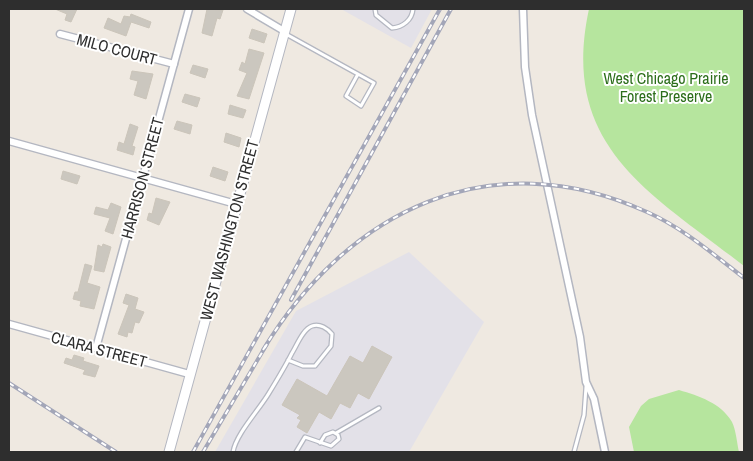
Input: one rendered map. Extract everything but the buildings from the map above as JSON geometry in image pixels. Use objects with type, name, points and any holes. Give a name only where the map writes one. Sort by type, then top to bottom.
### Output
[{"type":"main road","name":"WEST WASHINGTON STREET","points":[[169,452],[290,9]]},
{"type":"street","name":"HARRISON STREET","points":[[96,348],[189,9]]},
{"type":"street","points":[[247,9],[284,32]]},
{"type":"street","points":[[522,9],[525,67],[532,115],[580,337],[586,382],[594,399],[605,452]]},
{"type":"street","name":"MILO COURT","points":[[60,34],[174,64]]},
{"type":"street","points":[[9,141],[236,204]]},
{"type":"street","name":"CLARA STREET","points":[[9,324],[190,374]]},
{"type":"lane","points":[[375,9],[376,15],[392,28],[401,27],[410,19],[413,9]]},
{"type":"lane","points":[[284,32],[374,83],[361,106],[346,96],[358,74]]},
{"type":"lane","points":[[233,452],[237,441],[305,332],[312,326],[323,326],[332,334],[332,346],[323,360],[315,366],[302,366],[288,360]]},
{"type":"lane","points":[[574,452],[584,416],[586,382]]},
{"type":"lane","points":[[320,443],[325,435],[336,433],[379,408]]},
{"type":"lane","points":[[296,452],[305,437],[331,446],[339,440],[336,433]]},
{"type":"shaded area","points":[[341,9],[432,9],[411,48]]},
{"type":"shaded area","points":[[409,252],[484,322],[409,452],[215,452],[296,311]]},
{"type":"green space","name":"West Chicago Prairie Forest Preserve","points":[[589,9],[744,9],[744,266],[646,189],[620,162],[600,132],[587,97],[583,57]]},
{"type":"green space","points":[[679,390],[709,401],[727,415],[733,425],[739,452],[634,452],[629,427],[641,406],[649,399]]},
{"type":"railway","points":[[193,452],[440,9]]},
{"type":"railway","points":[[291,300],[451,9]]},
{"type":"railway","points":[[263,350],[297,301],[336,260],[380,226],[428,202],[479,187],[533,184],[589,192],[660,218],[697,242],[744,278]]},
{"type":"railway","points":[[203,452],[267,344]]},
{"type":"railway","points":[[9,383],[116,452]]}]
